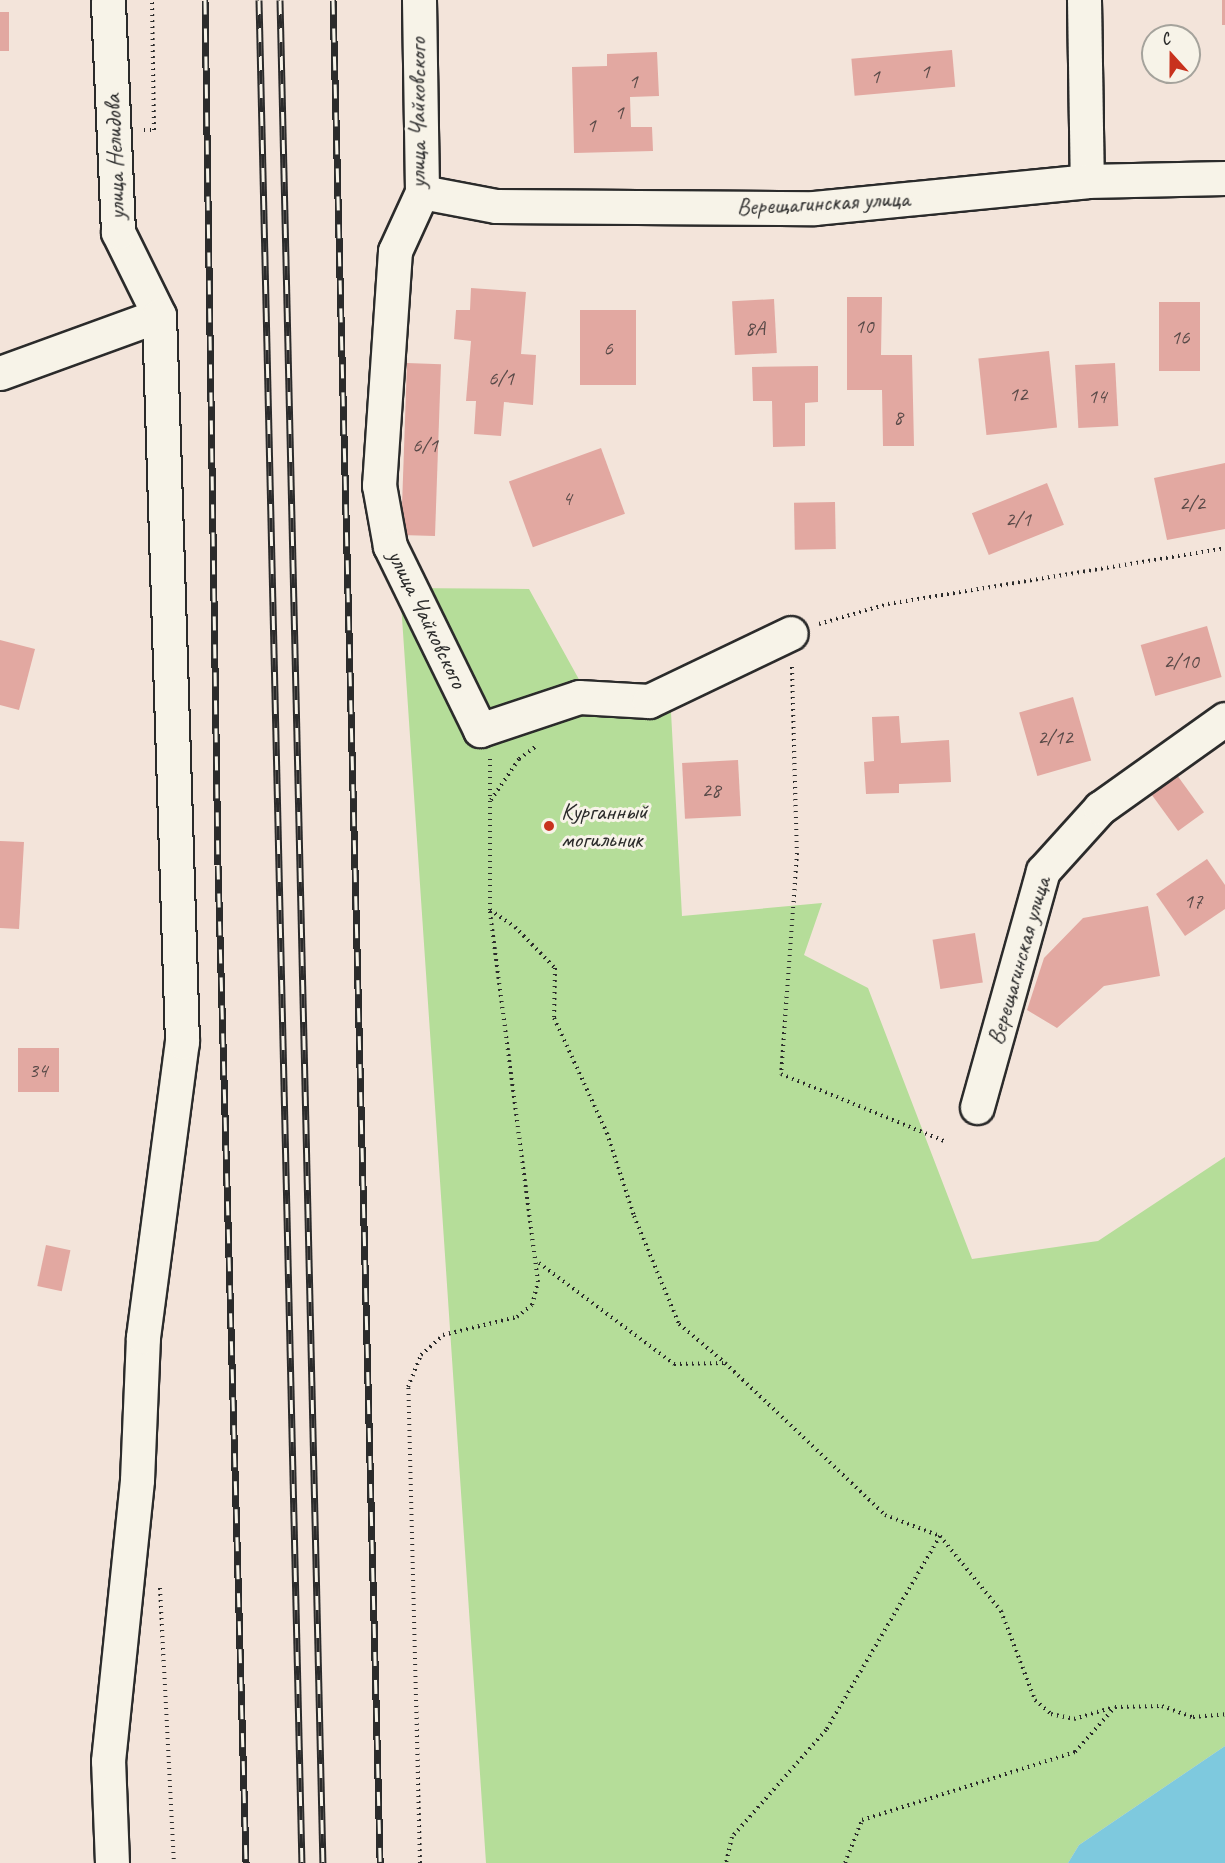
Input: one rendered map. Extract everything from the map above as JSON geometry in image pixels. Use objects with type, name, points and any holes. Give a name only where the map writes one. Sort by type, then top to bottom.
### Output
[{"type":"street","name":"улица Нелидова","points":[[108,0],[118,232],[159,315]]},
{"type":"street","name":"улица Чайковского","points":[[419,0],[422,192],[395,251],[379,485],[390,546],[480,730]]},
{"type":"street","points":[[1084,0],[1087,182]]},
{"type":"street","name":"Верещагинская улица","points":[[422,192],[496,206],[814,208],[1087,182],[1225,178]]},
{"type":"street","points":[[0,373],[159,315],[182,1042],[143,1337],[137,1480],[108,1761],[112,1863]]},
{"type":"street","points":[[480,730],[579,697],[649,701],[791,633]]},
{"type":"street","name":"Верещагинская улица","points":[[977,1107],[1043,871],[1100,808],[1225,719]]},
{"type":"path","points":[[114,130],[154,130],[152,0]]},
{"type":"path","points":[[944,1141],[781,1074],[796,853],[791,633],[888,604],[1225,548]]},
{"type":"path","points":[[420,1863],[408,1387],[421,1355],[443,1335],[517,1317],[532,1305],[539,1262],[490,910],[490,751],[480,730]]},
{"type":"path","points":[[490,801],[519,759],[547,738]]},
{"type":"path","points":[[490,910],[523,934],[555,968],[554,1018],[607,1133],[634,1216],[679,1324],[725,1363],[885,1515],[940,1536],[1001,1611],[1035,1701],[1052,1714],[1074,1719],[1115,1707],[1162,1706],[1193,1717],[1225,1714]]},
{"type":"path","points":[[539,1262],[674,1365],[725,1363]]},
{"type":"path","points":[[726,1863],[732,1837],[826,1730],[940,1536]]},
{"type":"path","points":[[159,1579],[174,1863]]},
{"type":"path","points":[[845,1863],[862,1820],[1075,1752],[1115,1707]]},
{"type":"green space","points":[[400,588],[529,589],[592,703],[671,712],[682,916],[822,903],[804,955],[868,988],[972,1259],[1098,1241],[1225,1157],[1225,1746],[1079,1845],[1068,1863],[486,1863]]},
{"type":"water","points":[[1225,1746],[1225,1863],[1068,1863],[1079,1845]]},
{"type":"building","points":[[1222,0],[1225,0],[1225,25],[1222,25]]},
{"type":"building","points":[[0,12],[9,12],[9,51],[0,51]]},
{"type":"building","points":[[952,50],[955,87],[855,96],[851,59]]},
{"type":"building","points":[[657,52],[659,96],[630,97],[631,127],[652,127],[653,151],[574,153],[572,67],[607,66],[607,54]]},
{"type":"building","points":[[471,288],[526,292],[521,354],[536,355],[533,405],[504,402],[501,436],[474,434],[476,401],[466,401],[471,341],[454,339],[456,310],[470,310]]},
{"type":"building","points":[[847,297],[882,297],[881,355],[912,355],[914,446],[883,446],[882,390],[847,390]]},
{"type":"building","points":[[774,299],[777,353],[735,355],[732,301]]},
{"type":"building","points":[[1159,302],[1200,302],[1200,371],[1159,371]]},
{"type":"building","points":[[580,310],[636,310],[636,385],[580,385]]},
{"type":"building","points":[[1049,351],[1057,428],[986,435],[978,358]]},
{"type":"building","points":[[407,363],[441,364],[435,536],[401,535]]},
{"type":"building","points":[[1115,363],[1118,426],[1078,428],[1075,365]]},
{"type":"building","points":[[818,366],[818,402],[805,403],[805,446],[773,447],[772,401],[753,401],[752,367]]},
{"type":"building","points":[[601,448],[625,514],[533,547],[509,482]]},
{"type":"building","points":[[1225,463],[1225,529],[1167,540],[1154,478]]},
{"type":"building","points":[[1047,483],[1064,525],[989,555],[972,513]]},
{"type":"building","points":[[835,502],[836,549],[795,550],[794,503]]},
{"type":"building","points":[[1207,626],[1222,677],[1155,696],[1141,645]]},
{"type":"building","points":[[0,640],[35,649],[19,710],[0,705]]},
{"type":"building","points":[[1073,697],[1091,760],[1037,776],[1019,712]]},
{"type":"building","points":[[899,716],[901,743],[949,740],[951,782],[899,784],[899,793],[866,794],[864,762],[874,761],[872,717]]},
{"type":"building","points":[[738,760],[741,816],[685,819],[682,763]]},
{"type":"building","points":[[1174,771],[1204,812],[1178,831],[1148,790]]},
{"type":"building","points":[[0,841],[24,842],[19,929],[0,928]]},
{"type":"building","points":[[1207,859],[1225,885],[1225,909],[1185,936],[1156,894]]},
{"type":"building","points":[[1148,906],[1160,976],[1104,986],[1057,1028],[1027,1010],[1044,958],[1083,918]]},
{"type":"building","points":[[975,933],[983,982],[940,989],[933,940]]},
{"type":"building","points":[[18,1048],[59,1048],[59,1092],[18,1092]]},
{"type":"building","points":[[46,1245],[70,1250],[62,1291],[37,1286]]},
{"type":"railway","points":[[205,0],[218,865],[246,1863]]},
{"type":"railway","points":[[259,0],[302,1863]]},
{"type":"railway","points":[[280,0],[323,1863]]},
{"type":"railway","points":[[333,0],[380,1863]]},
{"type":"place","name":"Курганный могильник","points":[[549,826]]}]
